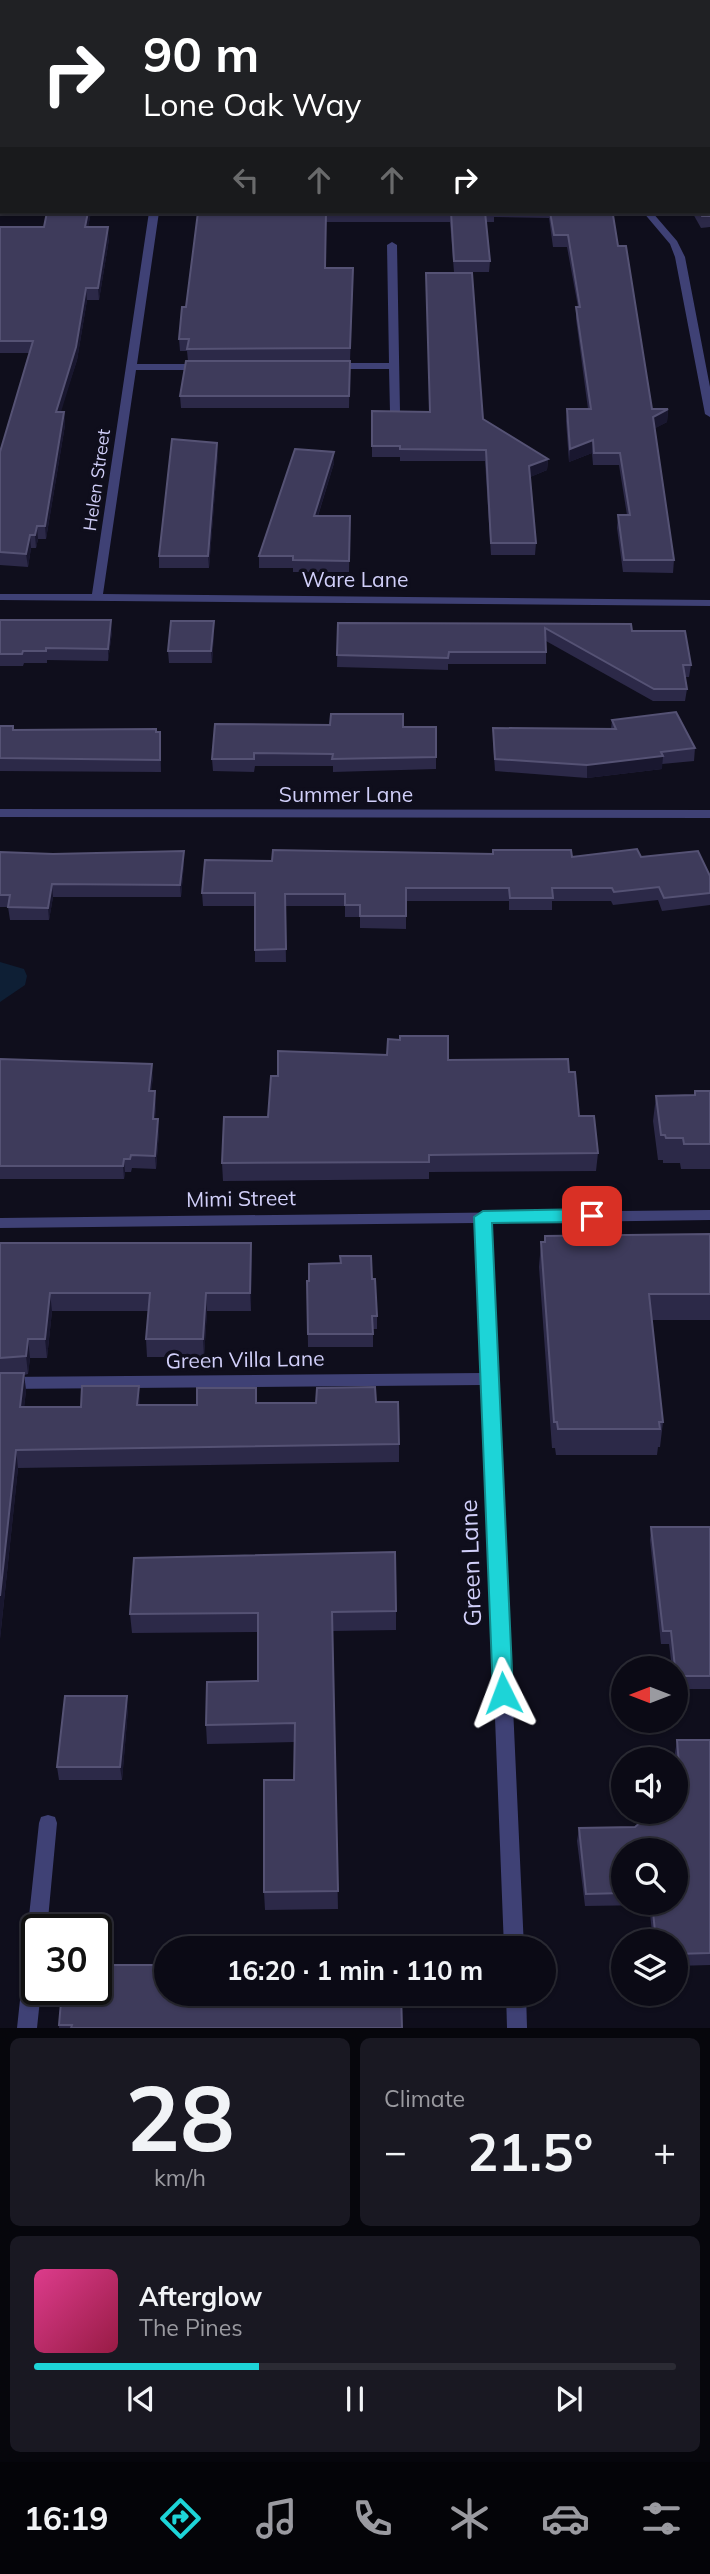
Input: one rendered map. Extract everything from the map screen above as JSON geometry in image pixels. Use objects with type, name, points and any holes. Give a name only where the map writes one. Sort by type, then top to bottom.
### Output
[{"type":"street","name":"Helen Street","points":[[97,598],[154,214]]},
{"type":"street","points":[[649,214],[674,243],[680,257],[710,414]]},
{"type":"street","points":[[392,245],[395,412]]},
{"type":"street","points":[[131,367],[214,366]]},
{"type":"street","points":[[324,366],[394,366]]},
{"type":"street","name":"Ware Lane","points":[[0,597],[710,603]]},
{"type":"street","name":"Summer Lane","points":[[0,813],[710,814]]},
{"type":"street","name":"Mimi Street","points":[[0,1223],[710,1215]]},
{"type":"street","name":"Green Lane","points":[[483,1217],[513,1936]]},
{"type":"street","name":"Green Villa Lane","points":[[0,1383],[489,1379]]},
{"type":"street","points":[[27,2028],[48,1823]]},
{"type":"street","points":[[516,2006],[517,2028]]},
{"type":"water","points":[[0,962],[24,969],[27,976],[25,985],[0,1002]]},
{"type":"building","points":[[47,214],[88,214],[85,227],[108,227],[98,288],[86,288],[76,347],[56,412],[64,412],[45,526],[37,526],[35,535],[30,535],[26,554],[0,552],[0,452],[33,341],[0,341],[0,227],[44,227]]},
{"type":"building","points":[[198,214],[326,214],[325,268],[353,268],[350,348],[187,349],[189,339],[179,339],[182,307],[186,307]]},
{"type":"building","points":[[451,214],[485,214],[490,261],[454,261]]},
{"type":"building","points":[[550,214],[613,215],[618,246],[626,246],[652,409],[668,409],[653,417],[674,560],[624,560],[618,515],[630,515],[620,453],[594,453],[593,440],[570,449],[567,409],[591,409],[576,307],[580,307],[568,235],[554,235]]},
{"type":"building","points":[[426,273],[472,273],[483,419],[548,459],[529,466],[536,543],[491,543],[486,450],[372,446],[372,411],[430,412]]},
{"type":"building","points":[[186,361],[350,361],[349,396],[180,396]]},
{"type":"building","points":[[172,439],[217,443],[208,556],[159,556]]},
{"type":"building","points":[[295,449],[334,452],[314,516],[350,516],[349,561],[293,560],[293,556],[259,556]]},
{"type":"building","points":[[0,620],[111,620],[108,649],[46,648],[46,651],[0,654]]},
{"type":"building","points":[[171,621],[214,621],[211,651],[168,651]]},
{"type":"building","points":[[338,623],[631,624],[632,631],[685,631],[691,665],[683,665],[687,689],[654,689],[545,628],[546,652],[449,652],[448,658],[337,655]]},
{"type":"building","points":[[676,712],[695,748],[661,752],[663,756],[587,765],[495,759],[493,728],[616,729],[612,720]]},
{"type":"building","points":[[331,714],[403,714],[403,727],[436,727],[436,757],[332,759],[333,754],[254,753],[254,759],[212,759],[215,724],[330,725]]},
{"type":"building","points":[[0,726],[13,726],[13,730],[156,729],[156,732],[160,732],[160,760],[0,758]]},
{"type":"building","points":[[637,849],[641,857],[698,851],[710,876],[710,893],[664,898],[659,887],[614,892],[612,888],[552,888],[553,898],[510,898],[509,888],[406,888],[406,916],[360,916],[360,905],[345,905],[345,894],[285,894],[286,949],[255,950],[255,893],[202,893],[205,860],[272,861],[273,850],[493,854],[493,850],[571,850],[572,857]]},
{"type":"building","points":[[184,851],[180,885],[52,884],[48,908],[8,907],[10,895],[0,895],[0,852],[53,854]]},
{"type":"building","points":[[400,1036],[448,1036],[448,1060],[568,1059],[569,1072],[575,1072],[579,1116],[594,1116],[598,1153],[429,1155],[429,1162],[222,1163],[224,1117],[268,1117],[271,1076],[278,1076],[278,1051],[387,1055],[388,1039],[400,1040]]},
{"type":"building","points":[[0,1059],[152,1064],[149,1091],[155,1091],[153,1119],[158,1119],[155,1156],[131,1155],[130,1159],[124,1159],[123,1166],[0,1166]]},
{"type":"building","points":[[695,1091],[710,1091],[710,1144],[684,1144],[683,1138],[666,1138],[661,1135],[656,1096],[695,1095]]},
{"type":"building","points":[[710,1234],[710,1294],[649,1294],[663,1422],[659,1422],[660,1429],[558,1429],[557,1422],[554,1422],[541,1242],[545,1242],[545,1236]]},
{"type":"building","points":[[0,1243],[251,1243],[250,1293],[206,1293],[203,1339],[146,1339],[150,1293],[50,1293],[45,1339],[28,1339],[26,1356],[0,1358]]},
{"type":"building","points":[[340,1256],[371,1256],[377,1316],[372,1316],[373,1334],[308,1334],[309,1264],[341,1263]]},
{"type":"building","points":[[0,1373],[24,1373],[20,1407],[81,1407],[82,1386],[139,1386],[137,1405],[197,1405],[197,1388],[256,1388],[256,1403],[316,1403],[317,1388],[375,1387],[376,1402],[398,1402],[399,1444],[16,1450],[0,1596]]},
{"type":"building","points":[[651,1527],[710,1527],[710,1676],[688,1676],[688,1656],[674,1656],[671,1631],[663,1631]]},
{"type":"building","points":[[395,1552],[396,1611],[332,1612],[338,1891],[264,1892],[264,1780],[294,1780],[295,1723],[206,1725],[207,1682],[258,1681],[258,1613],[130,1614],[134,1558]]},
{"type":"building","points":[[65,1696],[127,1696],[120,1767],[57,1767]]},
{"type":"building","points":[[677,1740],[710,1740],[710,1953],[688,1954],[688,1929],[655,1929],[653,1915],[688,1915],[688,1838],[611,1838],[611,1893],[586,1894],[579,1828],[688,1824],[688,1747],[678,1747]]},
{"type":"building","points":[[112,1965],[154,1965],[154,2006],[401,2006],[402,2028],[71,2028],[72,2025],[59,2025],[61,2005],[112,2005]]},
{"type":"route","points":[[503,1693],[483,1217],[592,1216]]}]
